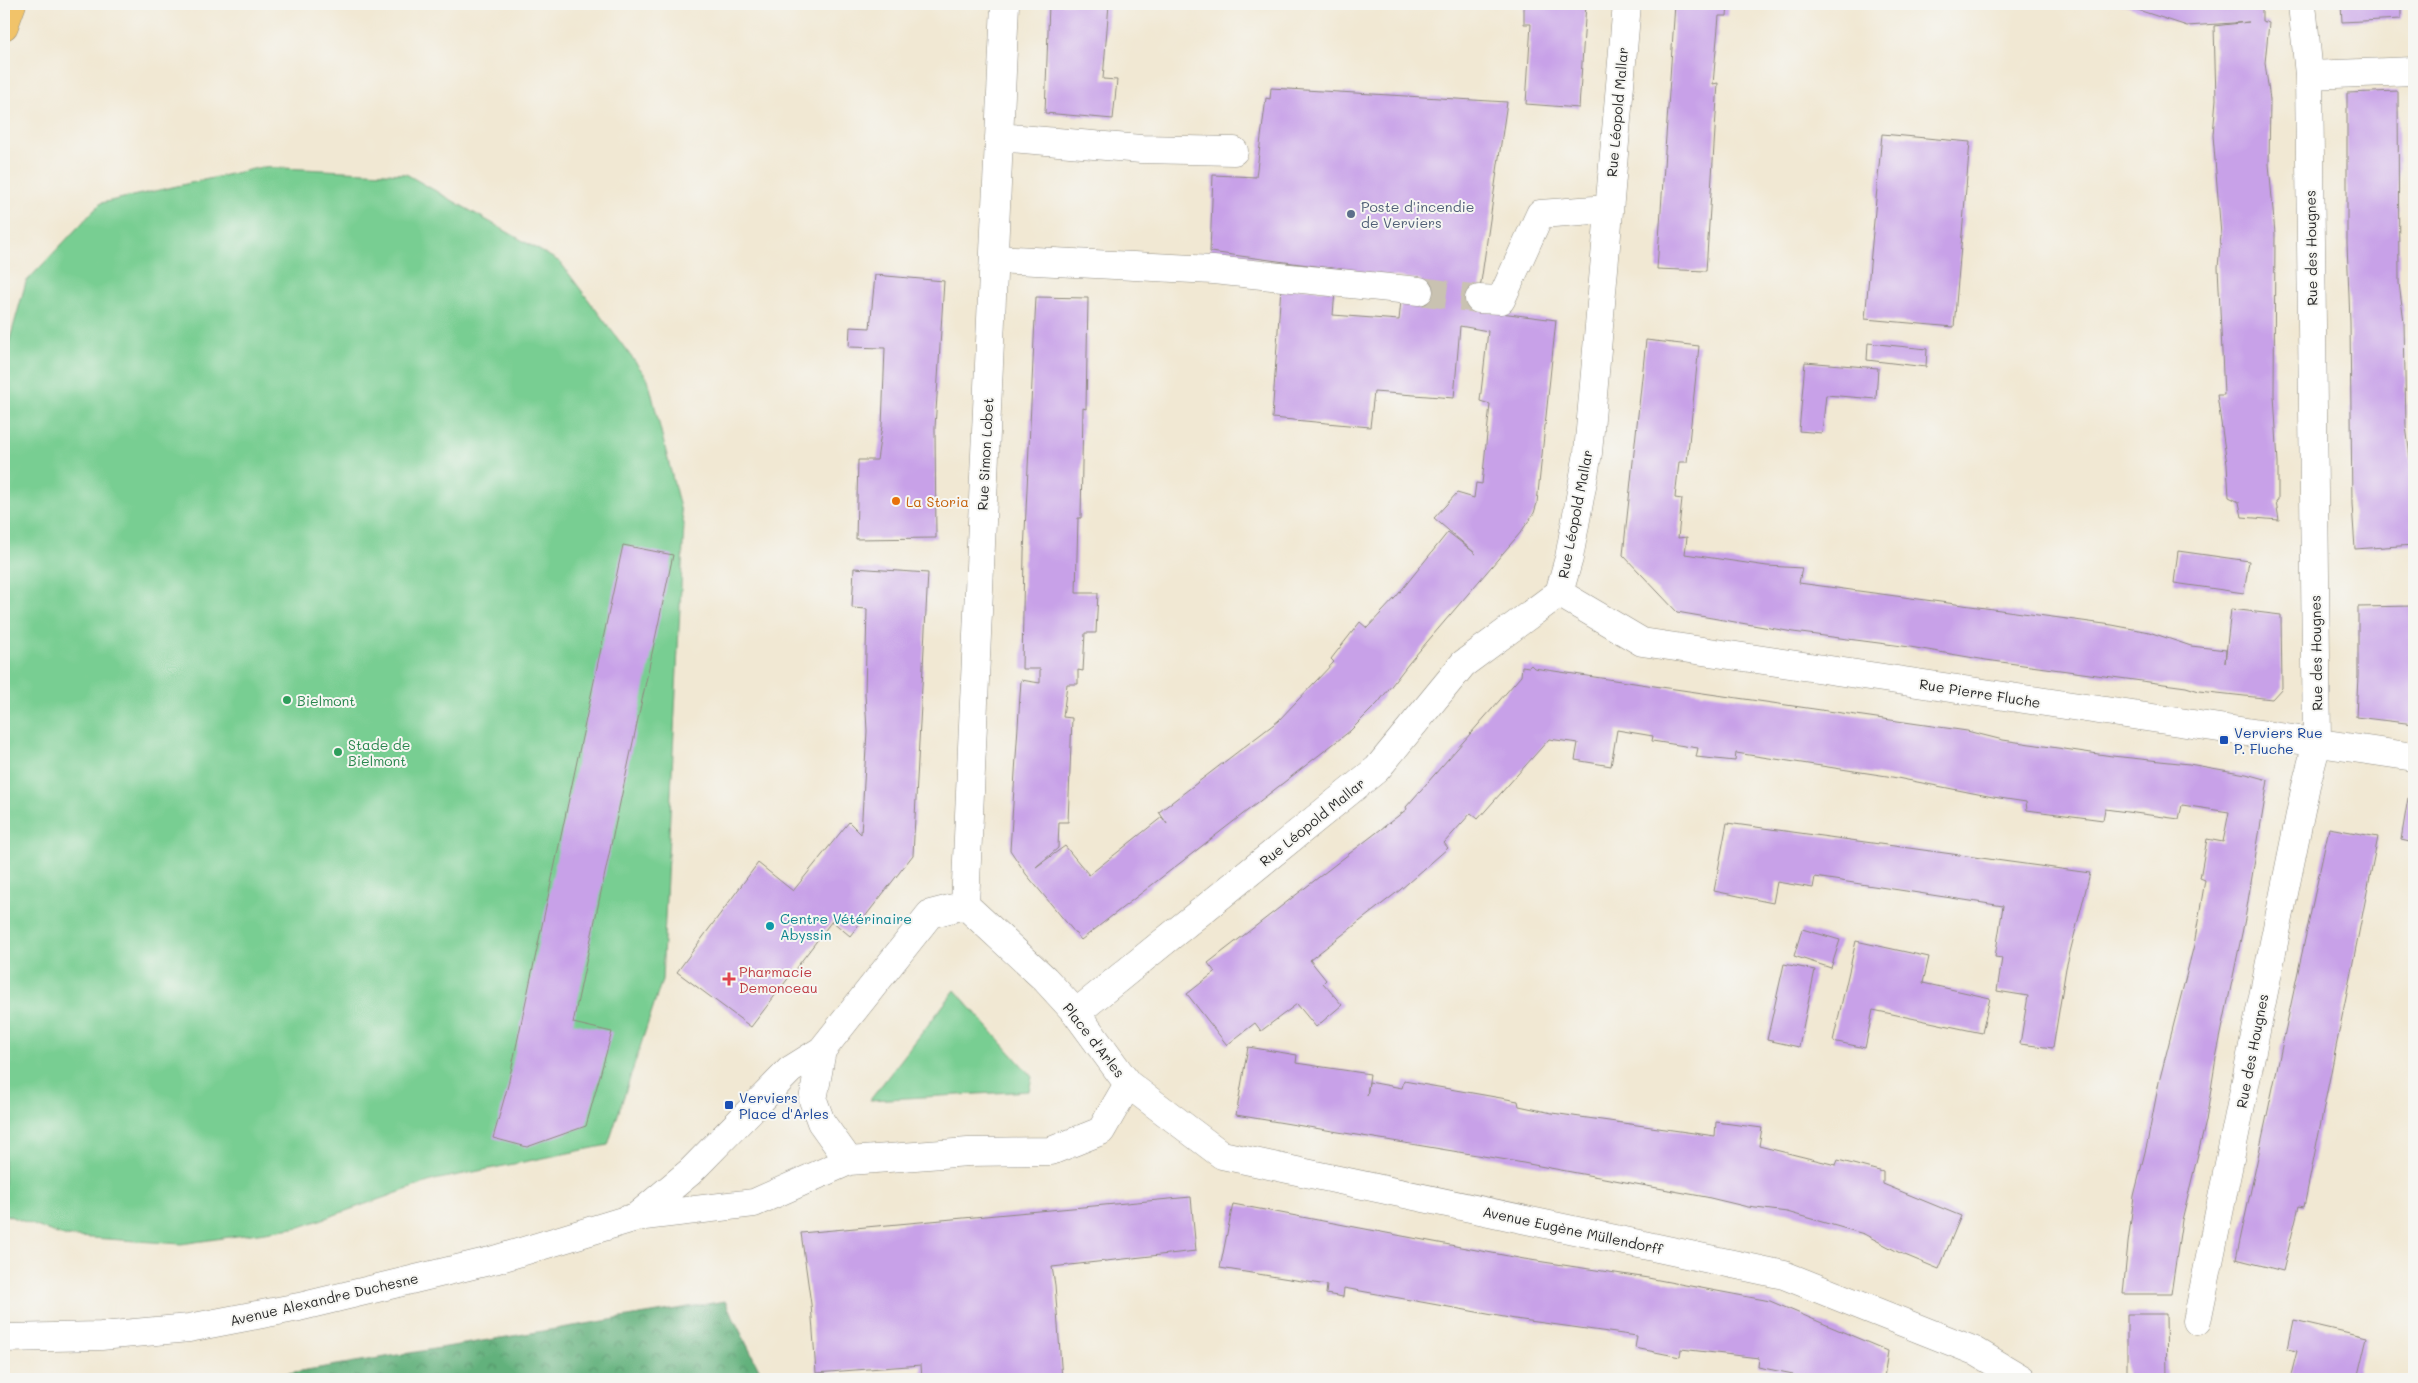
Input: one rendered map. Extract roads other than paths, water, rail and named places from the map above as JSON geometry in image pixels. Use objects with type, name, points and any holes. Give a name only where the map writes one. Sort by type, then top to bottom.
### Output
[{"type":"highway","points":[[4,26],[12,4]]},
{"type":"street","name":"Rue Simon Lobet","points":[[964,905],[1005,4]]},
{"type":"street","name":"Rue Léopold Mallar","points":[[1076,1013],[1377,769],[1463,664],[1559,593],[1570,558],[1588,453],[1627,4]]},
{"type":"street","name":"Rue des Hougnes","points":[[2197,1321],[2306,785],[2317,743],[2309,75],[2302,4]]},
{"type":"street","points":[[2309,75],[2414,71]]},
{"type":"street","points":[[999,138],[1141,149],[1234,151]]},
{"type":"street","points":[[1478,299],[1501,300],[1540,214],[1608,208]]},
{"type":"street","points":[[994,259],[1213,270],[1419,291]]},
{"type":"street","name":"Rue Pierre Fluche","points":[[1559,593],[1642,642],[2414,756]]},
{"type":"street","points":[[849,1160],[821,1122],[813,1100],[822,1050],[930,914],[964,905]]},
{"type":"street","name":"Place d'Arles","points":[[849,1160],[968,1152],[1051,1151],[1101,1131],[1128,1084],[1076,1013],[1045,980],[964,905]]},
{"type":"street","name":"Avenue Alexandre Duchesne","points":[[636,1217],[690,1172],[790,1070],[822,1050]]},
{"type":"street","name":"Avenue Eugène Müllendorff","points":[[1128,1084],[1222,1156],[1784,1275],[1975,1351],[2022,1379]]},
{"type":"street","name":"Avenue Alexandre Duchesne","points":[[4,1338],[101,1336],[207,1325],[299,1307],[494,1260],[636,1217],[754,1203],[849,1160]]},
{"type":"tunnel","points":[[1419,291],[1479,299]]},
{"type":"place","name":"Poste d'incendie de Verviers","points":[[1351,214]]},
{"type":"place","name":"La Storia","points":[[896,501]]},
{"type":"place","name":"Bielmont","points":[[287,700]]},
{"type":"place","name":"Verviers Rue P. Fluche","points":[[2224,740]]},
{"type":"place","name":"Stade de Bielmont","points":[[338,752]]},
{"type":"place","name":"Centre Vétérinaire Abyssin","points":[[770,926]]},
{"type":"place","name":"Pharmacie Demonceau","points":[[729,979]]},
{"type":"place","name":"Verviers Place d'Arles","points":[[729,1105]]}]
